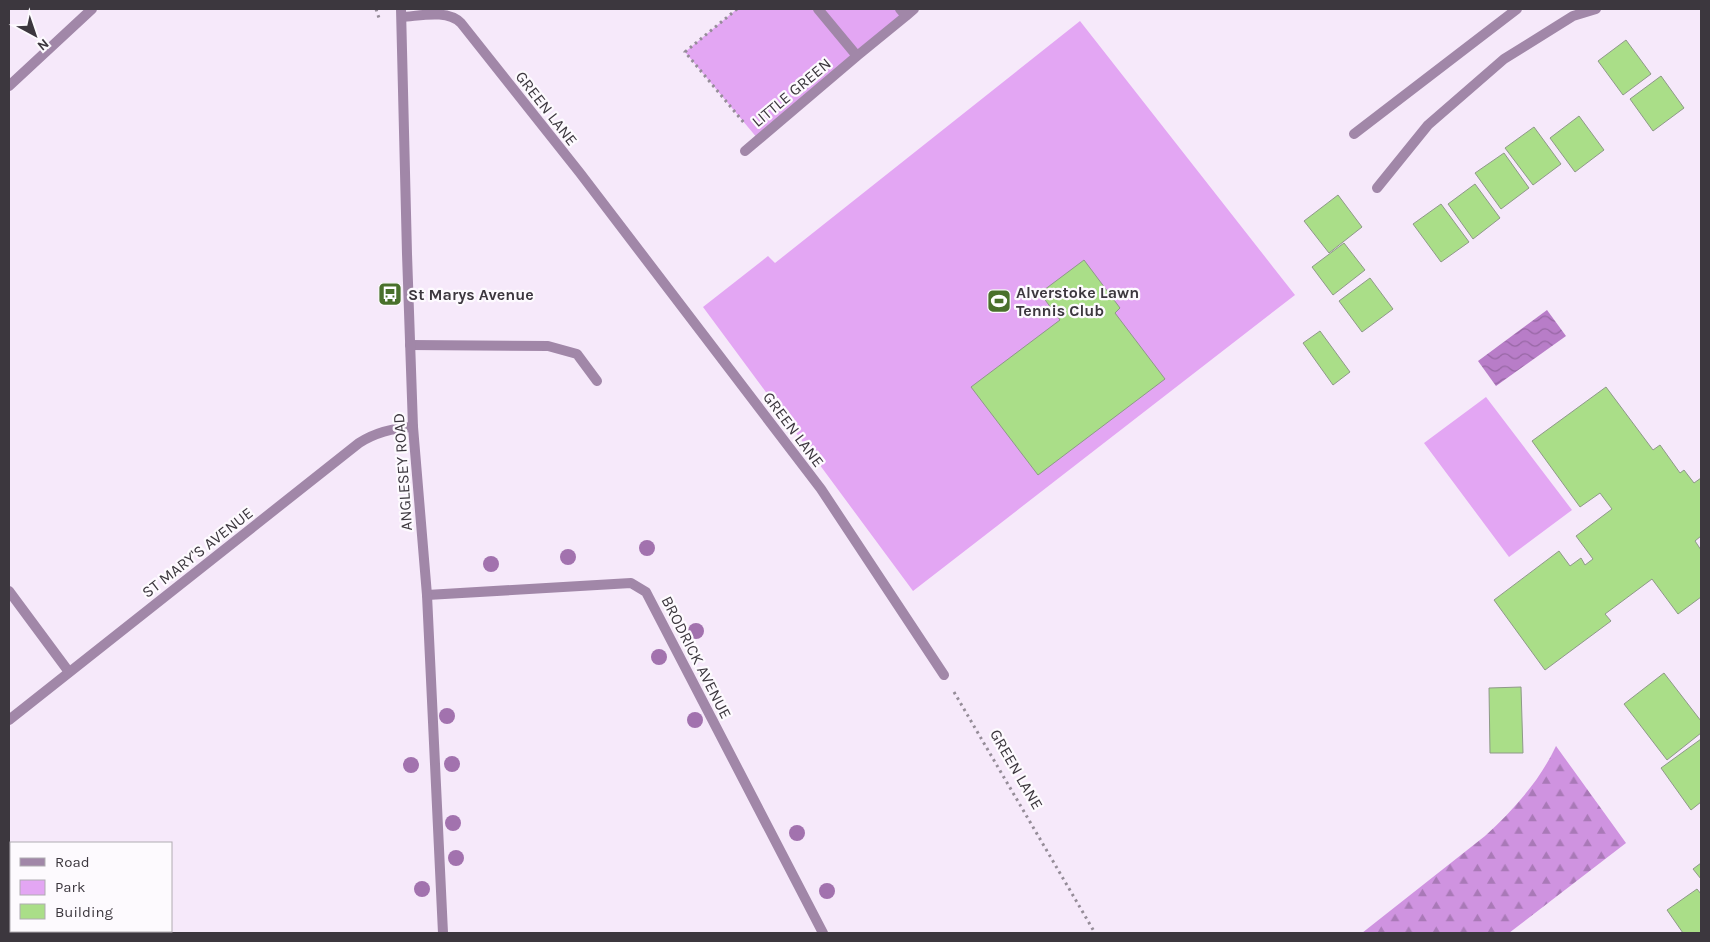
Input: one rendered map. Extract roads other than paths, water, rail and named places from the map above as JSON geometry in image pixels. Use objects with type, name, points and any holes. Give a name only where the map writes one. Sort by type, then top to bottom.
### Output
[{"type":"street","points":[[9,86],[92,9]]},
{"type":"street","points":[[818,9],[857,56]]},
{"type":"street","name":"LITTLE GREEN","points":[[745,151],[857,56],[903,12],[914,9]]},
{"type":"street","points":[[1354,134],[1517,9]]},
{"type":"street","points":[[1377,188],[1428,125],[1504,59],[1573,16],[1596,9]]},
{"type":"street","name":"ANGLESEY ROAD","points":[[401,13],[413,427],[426,595],[443,933]]},
{"type":"street","name":"GREEN LANE","points":[[401,13],[452,16],[461,23],[580,173],[821,489],[944,675]]},
{"type":"street","points":[[410,345],[548,346],[577,354],[596,381]]},
{"type":"street","name":"ST MARY'S AVENUE","points":[[9,720],[359,443],[388,430],[413,427]]},
{"type":"street","name":"BRODRICK AVENUE","points":[[426,595],[631,583],[646,592],[823,933]]},
{"type":"street","points":[[9,591],[69,672]]},
{"type":"water","points":[[1547,310],[1566,336],[1496,386],[1478,361]]},
{"type":"place","name":"St Marys Avenue","points":[[390,294]]},
{"type":"place","name":"Alverstoke Lawn Tennis Club","points":[[999,301]]}]
